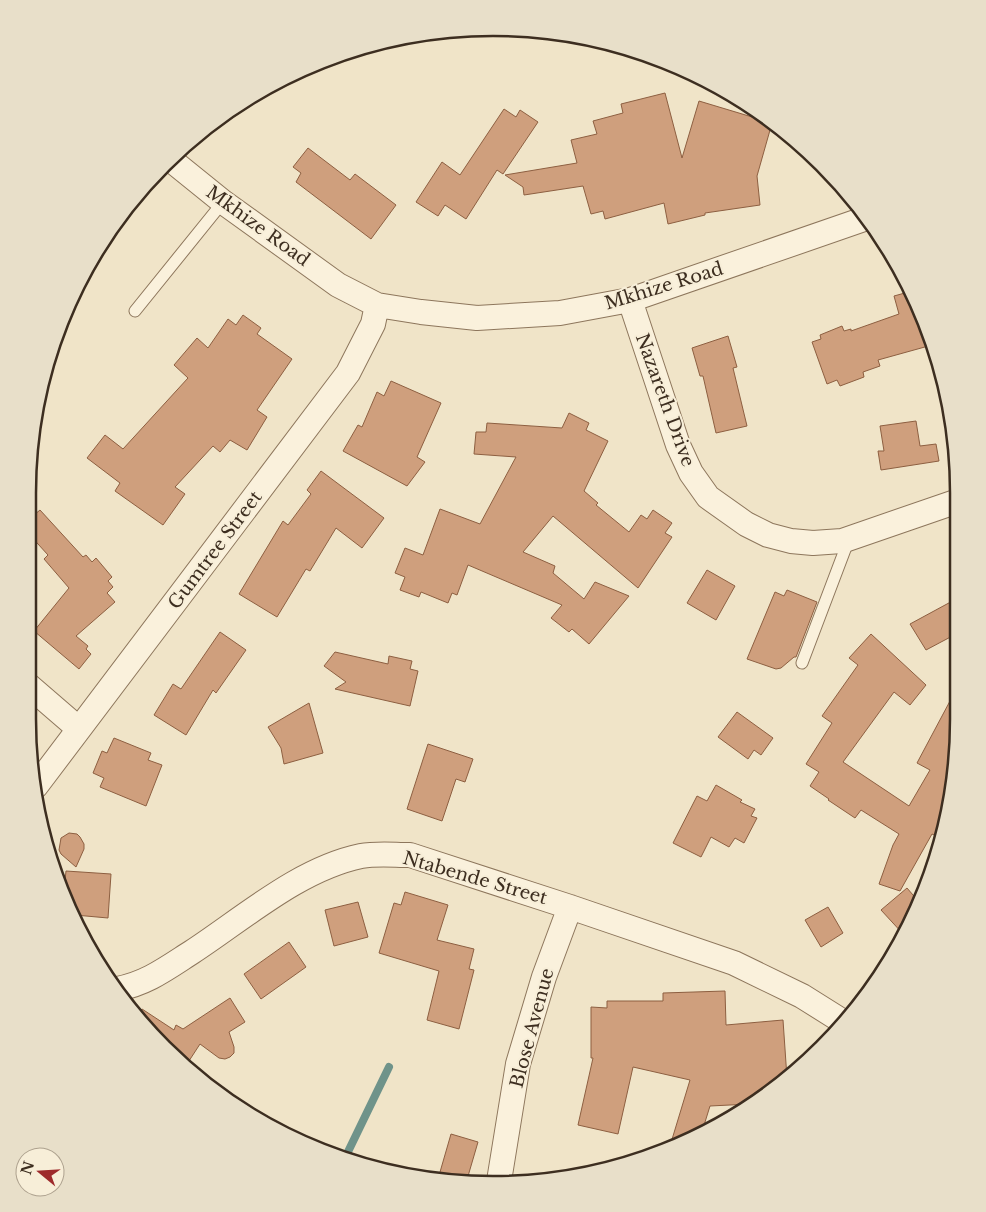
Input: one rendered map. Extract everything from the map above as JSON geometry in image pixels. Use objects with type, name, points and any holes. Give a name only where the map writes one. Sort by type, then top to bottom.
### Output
[{"type":"street","name":"Mkhize Road","points":[[176,164],[223,202],[338,285],[377,305],[477,318],[560,314],[630,300],[859,221]]},
{"type":"street","name":"Nazareth Drive","points":[[630,300],[678,445],[691,473],[708,497],[746,524],[768,535],[792,541],[813,543],[842,541],[950,504]]},
{"type":"street","name":"Gumtree Street","points":[[40,780],[348,373],[373,324],[377,305]]},
{"type":"street","points":[[36,693],[79,729]]},
{"type":"street","name":"Ntabende Street","points":[[124,988],[152,978],[273,897],[314,873],[335,863],[362,856],[384,854],[410,856],[570,907],[734,963],[802,996],[837,1018]]},
{"type":"street","name":"Blose Avenue","points":[[500,1176],[518,1064],[544,977],[570,907]]},
{"type":"lane","points":[[136,311],[223,202]]},
{"type":"lane","points":[[802,663],[849,538]]},
{"type":"building","points":[[665,93],[682,158],[699,101],[752,117],[770,130],[757,176],[760,205],[705,213],[705,215],[668,224],[664,203],[605,219],[603,211],[591,214],[583,186],[524,195],[523,187],[505,175],[577,163],[571,140],[597,134],[593,121],[623,113],[621,104]]},
{"type":"building","points":[[504,109],[516,117],[520,110],[538,122],[503,174],[497,170],[466,219],[445,205],[438,216],[416,202],[442,162],[460,175]]},
{"type":"building","points":[[308,148],[350,180],[355,174],[396,205],[371,239],[296,182],[301,173],[293,167]]},
{"type":"building","points":[[904,293],[926,347],[878,360],[880,366],[863,372],[864,377],[840,386],[837,380],[827,384],[812,342],[821,339],[820,335],[842,326],[844,331],[851,329],[851,331],[899,314],[894,296]]},
{"type":"building","points":[[243,315],[261,328],[257,334],[292,359],[257,410],[267,417],[247,450],[230,440],[220,452],[213,446],[175,487],[185,494],[163,525],[115,491],[120,483],[87,458],[105,435],[123,449],[188,378],[174,365],[197,338],[208,348],[228,319],[236,325]]},
{"type":"building","points":[[728,336],[737,367],[733,368],[747,426],[716,433],[703,376],[700,376],[692,348]]},
{"type":"building","points":[[391,381],[441,403],[417,457],[425,462],[407,486],[343,451],[358,425],[362,427],[377,392],[384,396]]},
{"type":"building","points":[[569,413],[589,423],[586,430],[608,441],[584,491],[598,503],[596,505],[629,532],[641,515],[647,519],[653,510],[672,523],[665,533],[672,537],[638,588],[553,516],[523,552],[555,566],[553,573],[584,599],[595,582],[629,596],[589,644],[572,629],[569,632],[551,618],[562,605],[468,565],[457,595],[452,593],[448,603],[421,592],[419,597],[400,590],[405,577],[395,573],[405,548],[423,555],[440,509],[480,524],[516,457],[474,454],[476,432],[486,432],[487,423],[562,428]]},
{"type":"building","points":[[916,421],[920,446],[936,444],[939,461],[881,470],[878,451],[884,451],[880,426]]},
{"type":"building","points":[[321,471],[384,518],[362,548],[336,528],[310,571],[306,569],[277,617],[239,594],[283,521],[288,525],[311,494],[307,490]]},
{"type":"building","points":[[40,510],[83,557],[86,555],[92,562],[96,558],[112,577],[108,581],[113,587],[107,593],[115,602],[76,636],[88,646],[86,649],[91,654],[79,669],[36,633],[36,629],[69,588],[44,559],[48,555],[36,542],[36,513]]},
{"type":"building","points":[[707,570],[735,586],[716,620],[687,603]]},
{"type":"building","points":[[787,590],[817,602],[796,657],[781,668],[776,669],[747,659],[775,592],[784,596]]},
{"type":"building","points":[[950,602],[950,637],[926,650],[910,624]]},
{"type":"building","points":[[220,632],[246,650],[216,693],[213,690],[186,735],[154,715],[173,684],[181,689]]},
{"type":"building","points":[[871,634],[926,685],[910,705],[894,692],[843,762],[909,806],[930,770],[917,763],[950,701],[946,779],[934,835],[932,834],[900,891],[879,884],[899,834],[861,810],[855,818],[810,786],[819,772],[806,764],[832,723],[822,716],[858,665],[849,658]]},
{"type":"building","points":[[335,652],[388,664],[389,656],[412,661],[410,669],[418,671],[410,706],[335,689],[346,682],[324,666]]},
{"type":"building","points":[[309,703],[323,753],[284,764],[281,748],[268,727]]},
{"type":"building","points":[[737,712],[773,738],[761,755],[754,750],[748,759],[718,737]]},
{"type":"building","points":[[114,738],[151,753],[148,760],[162,765],[146,806],[100,787],[104,778],[93,773],[102,751],[107,753]]},
{"type":"building","points":[[428,744],[473,759],[465,782],[456,779],[442,821],[407,809]]},
{"type":"building","points":[[716,785],[742,800],[740,802],[755,809],[751,816],[757,818],[744,843],[735,838],[729,847],[711,837],[701,857],[673,843],[697,796],[707,801]]},
{"type":"building","points":[[69,833],[77,834],[84,844],[84,849],[76,867],[59,850],[61,838]]},
{"type":"building","points":[[66,871],[111,874],[108,918],[81,916],[65,879]]},
{"type":"building","points":[[907,888],[914,896],[899,929],[881,910]]},
{"type":"building","points":[[405,892],[448,905],[437,940],[474,949],[469,969],[474,970],[459,1029],[427,1020],[439,971],[379,953],[394,903],[401,905]]},
{"type":"building","points":[[358,902],[368,937],[334,946],[325,910]]},
{"type":"building","points":[[828,907],[843,933],[821,947],[805,920]]},
{"type":"building","points":[[289,942],[306,967],[261,999],[244,974]]},
{"type":"building","points":[[725,991],[726,1025],[783,1020],[786,1068],[738,1105],[710,1106],[704,1124],[672,1139],[690,1080],[633,1067],[618,1134],[578,1125],[593,1058],[591,1058],[591,1007],[607,1008],[607,1001],[663,1001],[663,993]]},
{"type":"building","points":[[230,998],[245,1022],[229,1032],[234,1047],[234,1053],[230,1057],[225,1059],[219,1058],[200,1044],[190,1060],[170,1042],[141,1010],[174,1030],[176,1025],[183,1029]]},
{"type":"building","points":[[451,1134],[478,1142],[468,1175],[440,1173]]},
{"type":"waterway","points":[[348,1152],[389,1067]]}]
